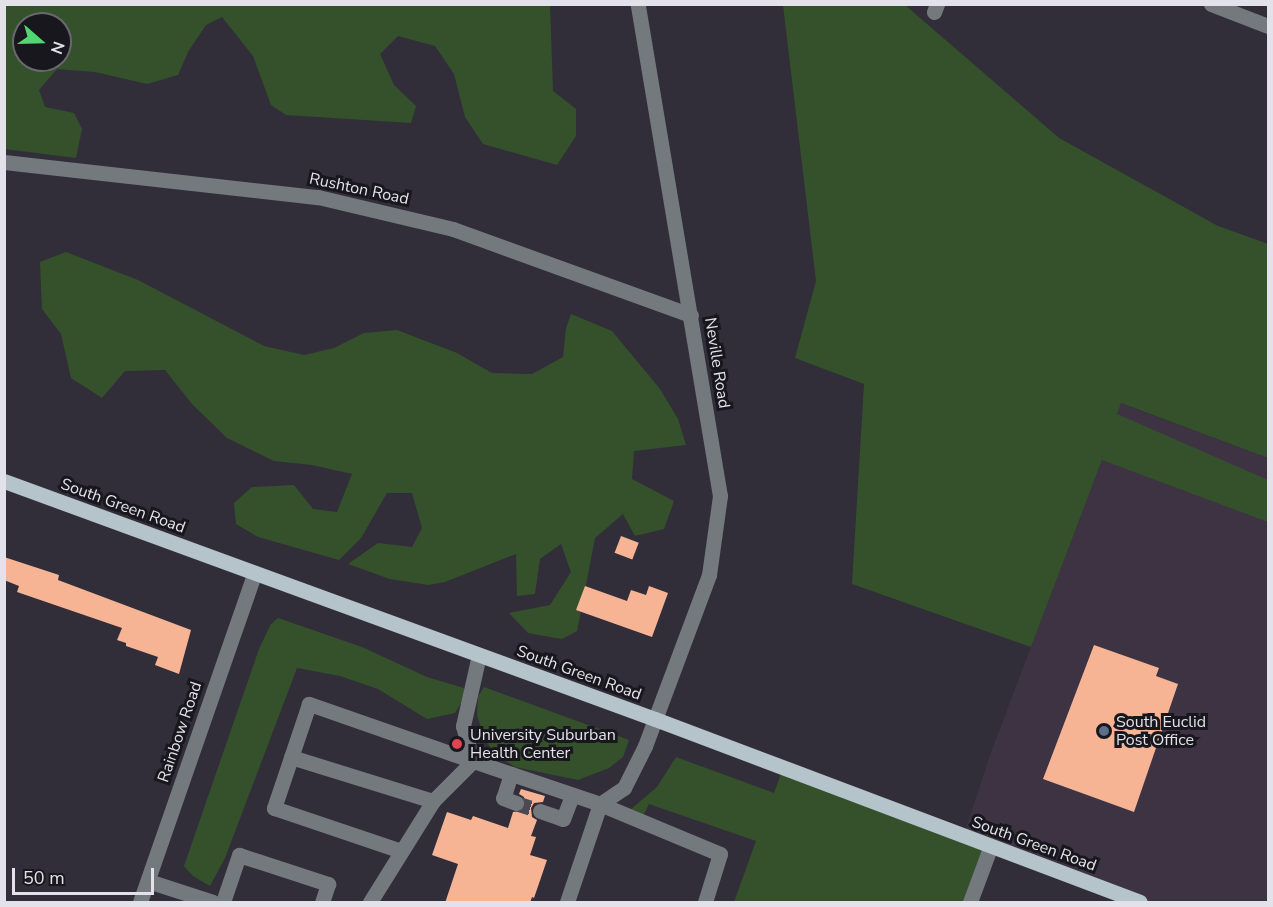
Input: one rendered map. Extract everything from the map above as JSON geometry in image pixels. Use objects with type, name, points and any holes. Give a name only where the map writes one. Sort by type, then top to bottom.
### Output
[{"type":"main road","name":"South Green Road","points":[[4,481],[655,719],[1140,903]]},
{"type":"street","name":"Neville Road","points":[[600,804],[624,788],[655,719],[709,574],[720,496],[639,4]]},
{"type":"street","points":[[1210,4],[1269,26]]},
{"type":"street","name":"Rushton Road","points":[[4,162],[318,197],[453,228],[691,315]]},
{"type":"street","name":"Rainbow Road","points":[[140,903],[254,574]]},
{"type":"street","points":[[473,761],[463,726],[479,655]]},
{"type":"street","points":[[401,851],[274,808],[309,704],[600,804],[720,854],[705,903]]},
{"type":"street","points":[[291,757],[433,801]]},
{"type":"street","points":[[370,903],[433,801],[473,761]]},
{"type":"street","points":[[511,774],[503,798],[516,803]]},
{"type":"street","points":[[540,811],[563,819],[572,795]]},
{"type":"street","points":[[567,903],[600,804]]},
{"type":"street","points":[[970,903],[990,848]]},
{"type":"street","points":[[223,903],[239,855],[328,884],[322,903]]},
{"type":"street","points":[[148,880],[213,903]]},
{"type":"shaded area","points":[[1120,403],[1268,458],[1268,902],[1141,902],[963,838],[990,755],[1102,460]]},
{"type":"green space","points":[[5,4],[550,5],[553,91],[576,109],[576,136],[557,165],[483,144],[465,117],[454,74],[435,46],[398,36],[380,54],[394,85],[416,106],[411,123],[286,115],[271,105],[253,56],[222,17],[206,25],[188,52],[178,75],[147,84],[95,72],[72,70],[72,12],[12,12],[12,72],[54,72],[39,90],[45,107],[74,113],[82,129],[76,158],[5,149]]},
{"type":"green space","points":[[783,5],[905,5],[1059,138],[1218,226],[1268,244],[1268,458],[1121,403],[1117,414],[1268,480],[1268,522],[1102,460],[1031,647],[852,584],[864,384],[795,358],[816,281]]},
{"type":"green space","points":[[66,252],[138,280],[264,346],[304,355],[334,348],[364,333],[397,330],[457,353],[492,373],[532,374],[563,357],[566,328],[571,314],[612,331],[660,389],[678,419],[686,445],[634,451],[632,479],[674,501],[664,529],[635,536],[623,514],[595,538],[577,631],[562,639],[528,633],[509,613],[550,605],[571,572],[561,544],[540,559],[535,594],[517,596],[516,554],[445,582],[428,585],[390,579],[348,564],[378,543],[412,547],[422,528],[412,493],[387,493],[361,538],[339,560],[258,537],[236,524],[234,503],[252,487],[294,485],[313,509],[337,512],[352,474],[312,465],[274,461],[227,438],[192,404],[165,370],[125,371],[102,398],[71,378],[61,334],[42,309],[40,262]]},
{"type":"green space","points":[[278,618],[362,647],[427,677],[464,688],[465,696],[455,713],[427,719],[378,689],[340,676],[297,668],[225,858],[210,886],[193,876],[184,866],[259,649],[271,624]]},
{"type":"green space","points":[[484,687],[629,740],[623,757],[609,768],[578,780],[515,767],[495,754],[484,738],[477,715],[478,697]]},
{"type":"green space","points":[[676,757],[774,793],[783,768],[990,848],[970,902],[734,902],[756,841],[649,804],[642,818],[629,811],[657,787]]},
{"type":"building","points":[[621,536],[639,543],[632,560],[615,553]]},
{"type":"building","points":[[4,557],[59,575],[58,580],[191,630],[179,674],[155,665],[158,657],[126,646],[126,643],[117,640],[122,628],[17,592],[19,586],[4,580]]},
{"type":"building","points":[[585,586],[627,601],[631,590],[646,595],[649,586],[668,593],[652,637],[576,610]]},
{"type":"building","points":[[1094,645],[1159,668],[1156,676],[1178,684],[1134,812],[1043,779]]},
{"type":"building","points":[[521,789],[545,796],[543,802],[534,803],[531,808],[532,817],[537,820],[531,836],[536,837],[530,855],[547,860],[534,898],[532,897],[530,903],[445,903],[458,864],[432,855],[447,812],[471,820],[473,816],[508,828],[513,812],[522,811],[525,806],[524,797],[519,794]]},
{"type":"tunnel","points":[[516,803],[540,811]]},
{"type":"place","name":"South Euclid Post Office","points":[[1104,731]]},
{"type":"place","name":"University Suburban Health Center","points":[[457,744]]}]
